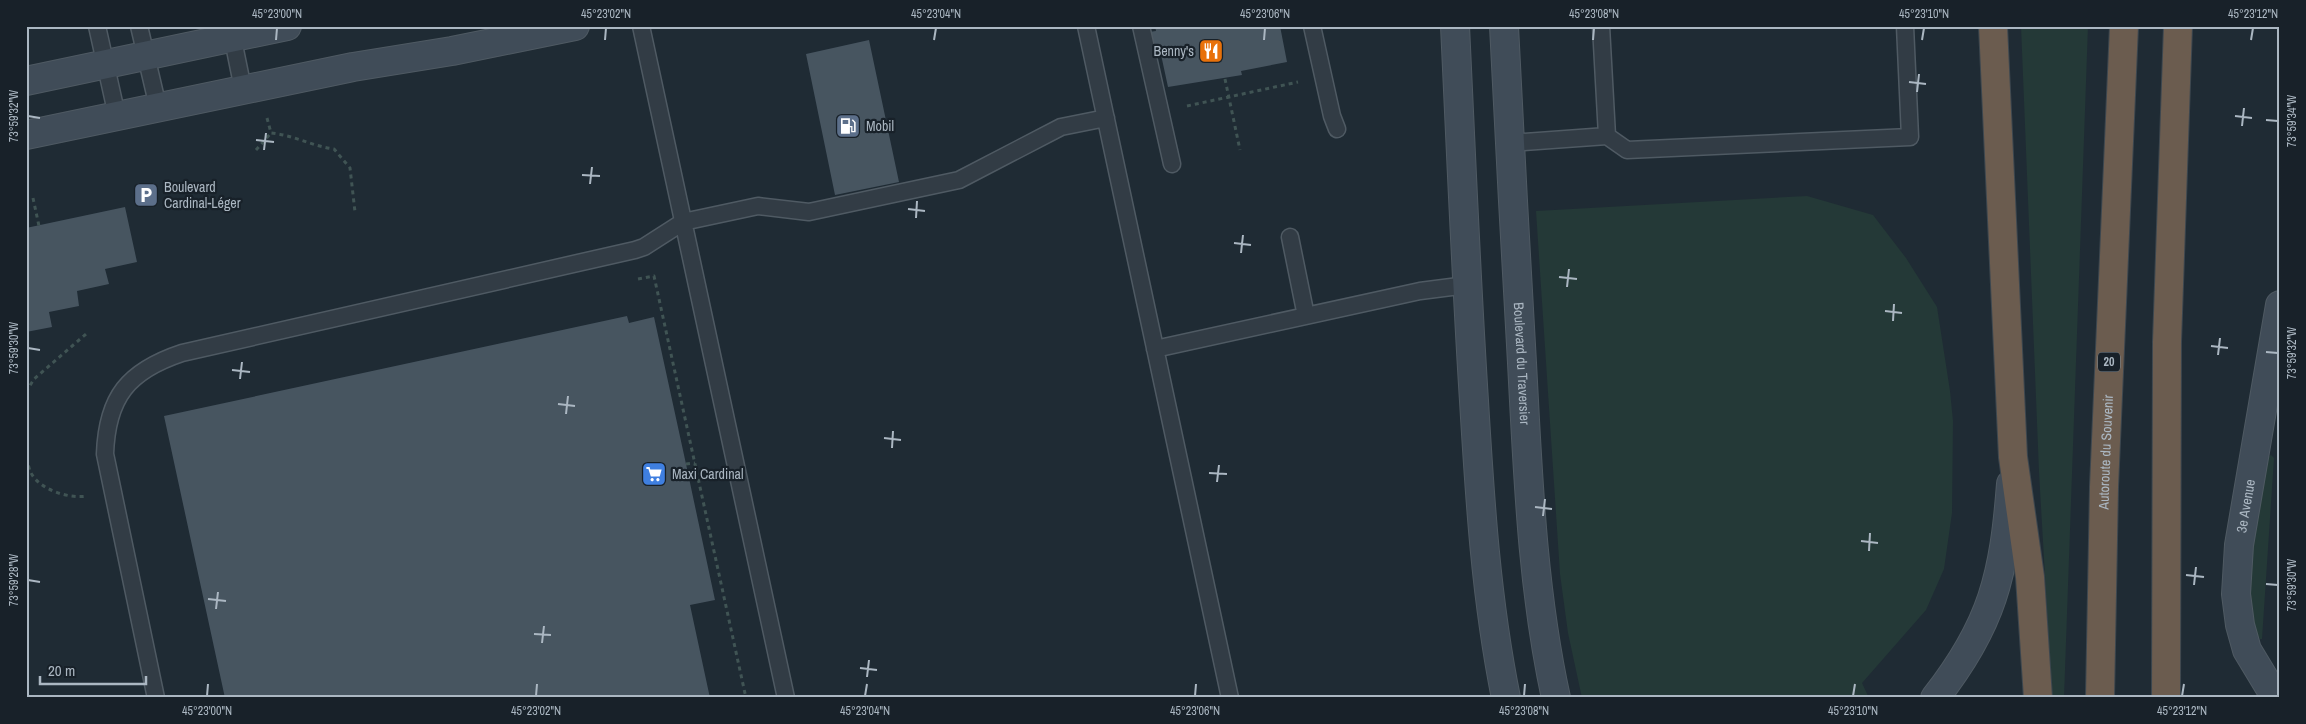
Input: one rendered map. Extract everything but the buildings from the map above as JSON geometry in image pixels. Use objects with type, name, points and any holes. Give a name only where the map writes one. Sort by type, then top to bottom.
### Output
[{"type":"highway","points":[[1993,26],[2013,458],[2030,577],[2038,698]]},
{"type":"highway","name":"Autoroute du Souvenir","points":[[2100,698],[2104,488],[2124,26]]},
{"type":"highway","points":[[2166,698],[2166,342],[2178,26]]},
{"type":"street","points":[[26,81],[146,56],[231,32],[287,26]]},
{"type":"street","points":[[26,135],[353,67],[452,51],[575,26]]},
{"type":"street","points":[[1455,26],[1467,285],[1487,590],[1506,698]]},
{"type":"street","name":"Boulevard du Traversier","points":[[1504,26],[1527,458],[1537,582],[1548,663],[1556,698]]},
{"type":"street","name":"3e Avenue","points":[[2276,698],[2248,650],[2240,625],[2236,594],[2240,545],[2280,305]]},
{"type":"street","points":[[1935,698],[1969,650],[1994,596],[2004,551],[2013,458]]},
{"type":"lane","points":[[97,26],[117,116]]},
{"type":"lane","points":[[139,26],[158,108]]},
{"type":"lane","points":[[641,26],[786,698]]},
{"type":"lane","points":[[1086,26],[1230,698]]},
{"type":"lane","points":[[1141,26],[1172,164]]},
{"type":"lane","points":[[1312,26],[1332,116],[1337,130]]},
{"type":"lane","points":[[1601,26],[1607,136]]},
{"type":"lane","points":[[1510,143],[1607,136],[1627,150],[1910,137],[1905,26]]},
{"type":"lane","points":[[231,32],[243,89]]},
{"type":"lane","points":[[156,698],[105,454],[110,414],[118,395],[130,381],[161,360],[182,353],[635,250],[644,247],[683,222],[758,206],[809,212],[959,180],[1061,127],[1106,118]]},
{"type":"lane","points":[[1290,237],[1306,316]]},
{"type":"lane","points":[[1155,349],[1440,287],[1467,285]]},
{"type":"path","points":[[1225,78],[1240,150]]},
{"type":"path","points":[[1183,106],[1300,82]]},
{"type":"path","points":[[266,115],[271,133]]},
{"type":"path","points":[[256,150],[271,133]]},
{"type":"path","points":[[271,133],[284,134],[320,147],[334,149],[350,168],[355,212]]},
{"type":"path","points":[[33,198],[39,226]]},
{"type":"path","points":[[636,280],[654,276],[746,698]]},
{"type":"path","points":[[26,392],[34,379],[86,334]]},
{"type":"path","points":[[26,458],[31,474],[45,487],[63,494],[84,497],[113,492]]},
{"type":"path","points":[[686,464],[695,463]]},
{"type":"green space","points":[[2021,26],[2088,26],[2064,698],[2052,698],[2039,472]]},
{"type":"green space","points":[[1807,196],[1873,215],[1906,258],[1937,307],[1953,421],[1952,513],[1944,569],[1926,610],[1862,683],[1869,698],[1582,698],[1568,633],[1560,574],[1536,211]]},
{"type":"green space","points":[[2271,455],[2274,458],[2262,639],[2260,639],[2253,623],[2250,602],[2250,577],[2260,498],[2268,457]]},
{"type":"place","name":"Benny's","points":[[1211,51]]},
{"type":"place","name":"Mobil","points":[[848,126]]},
{"type":"place","name":"Boulevard Cardinal-Léger","points":[[146,195]]},
{"type":"place","name":"Maxi Cardinal","points":[[654,474]]}]
